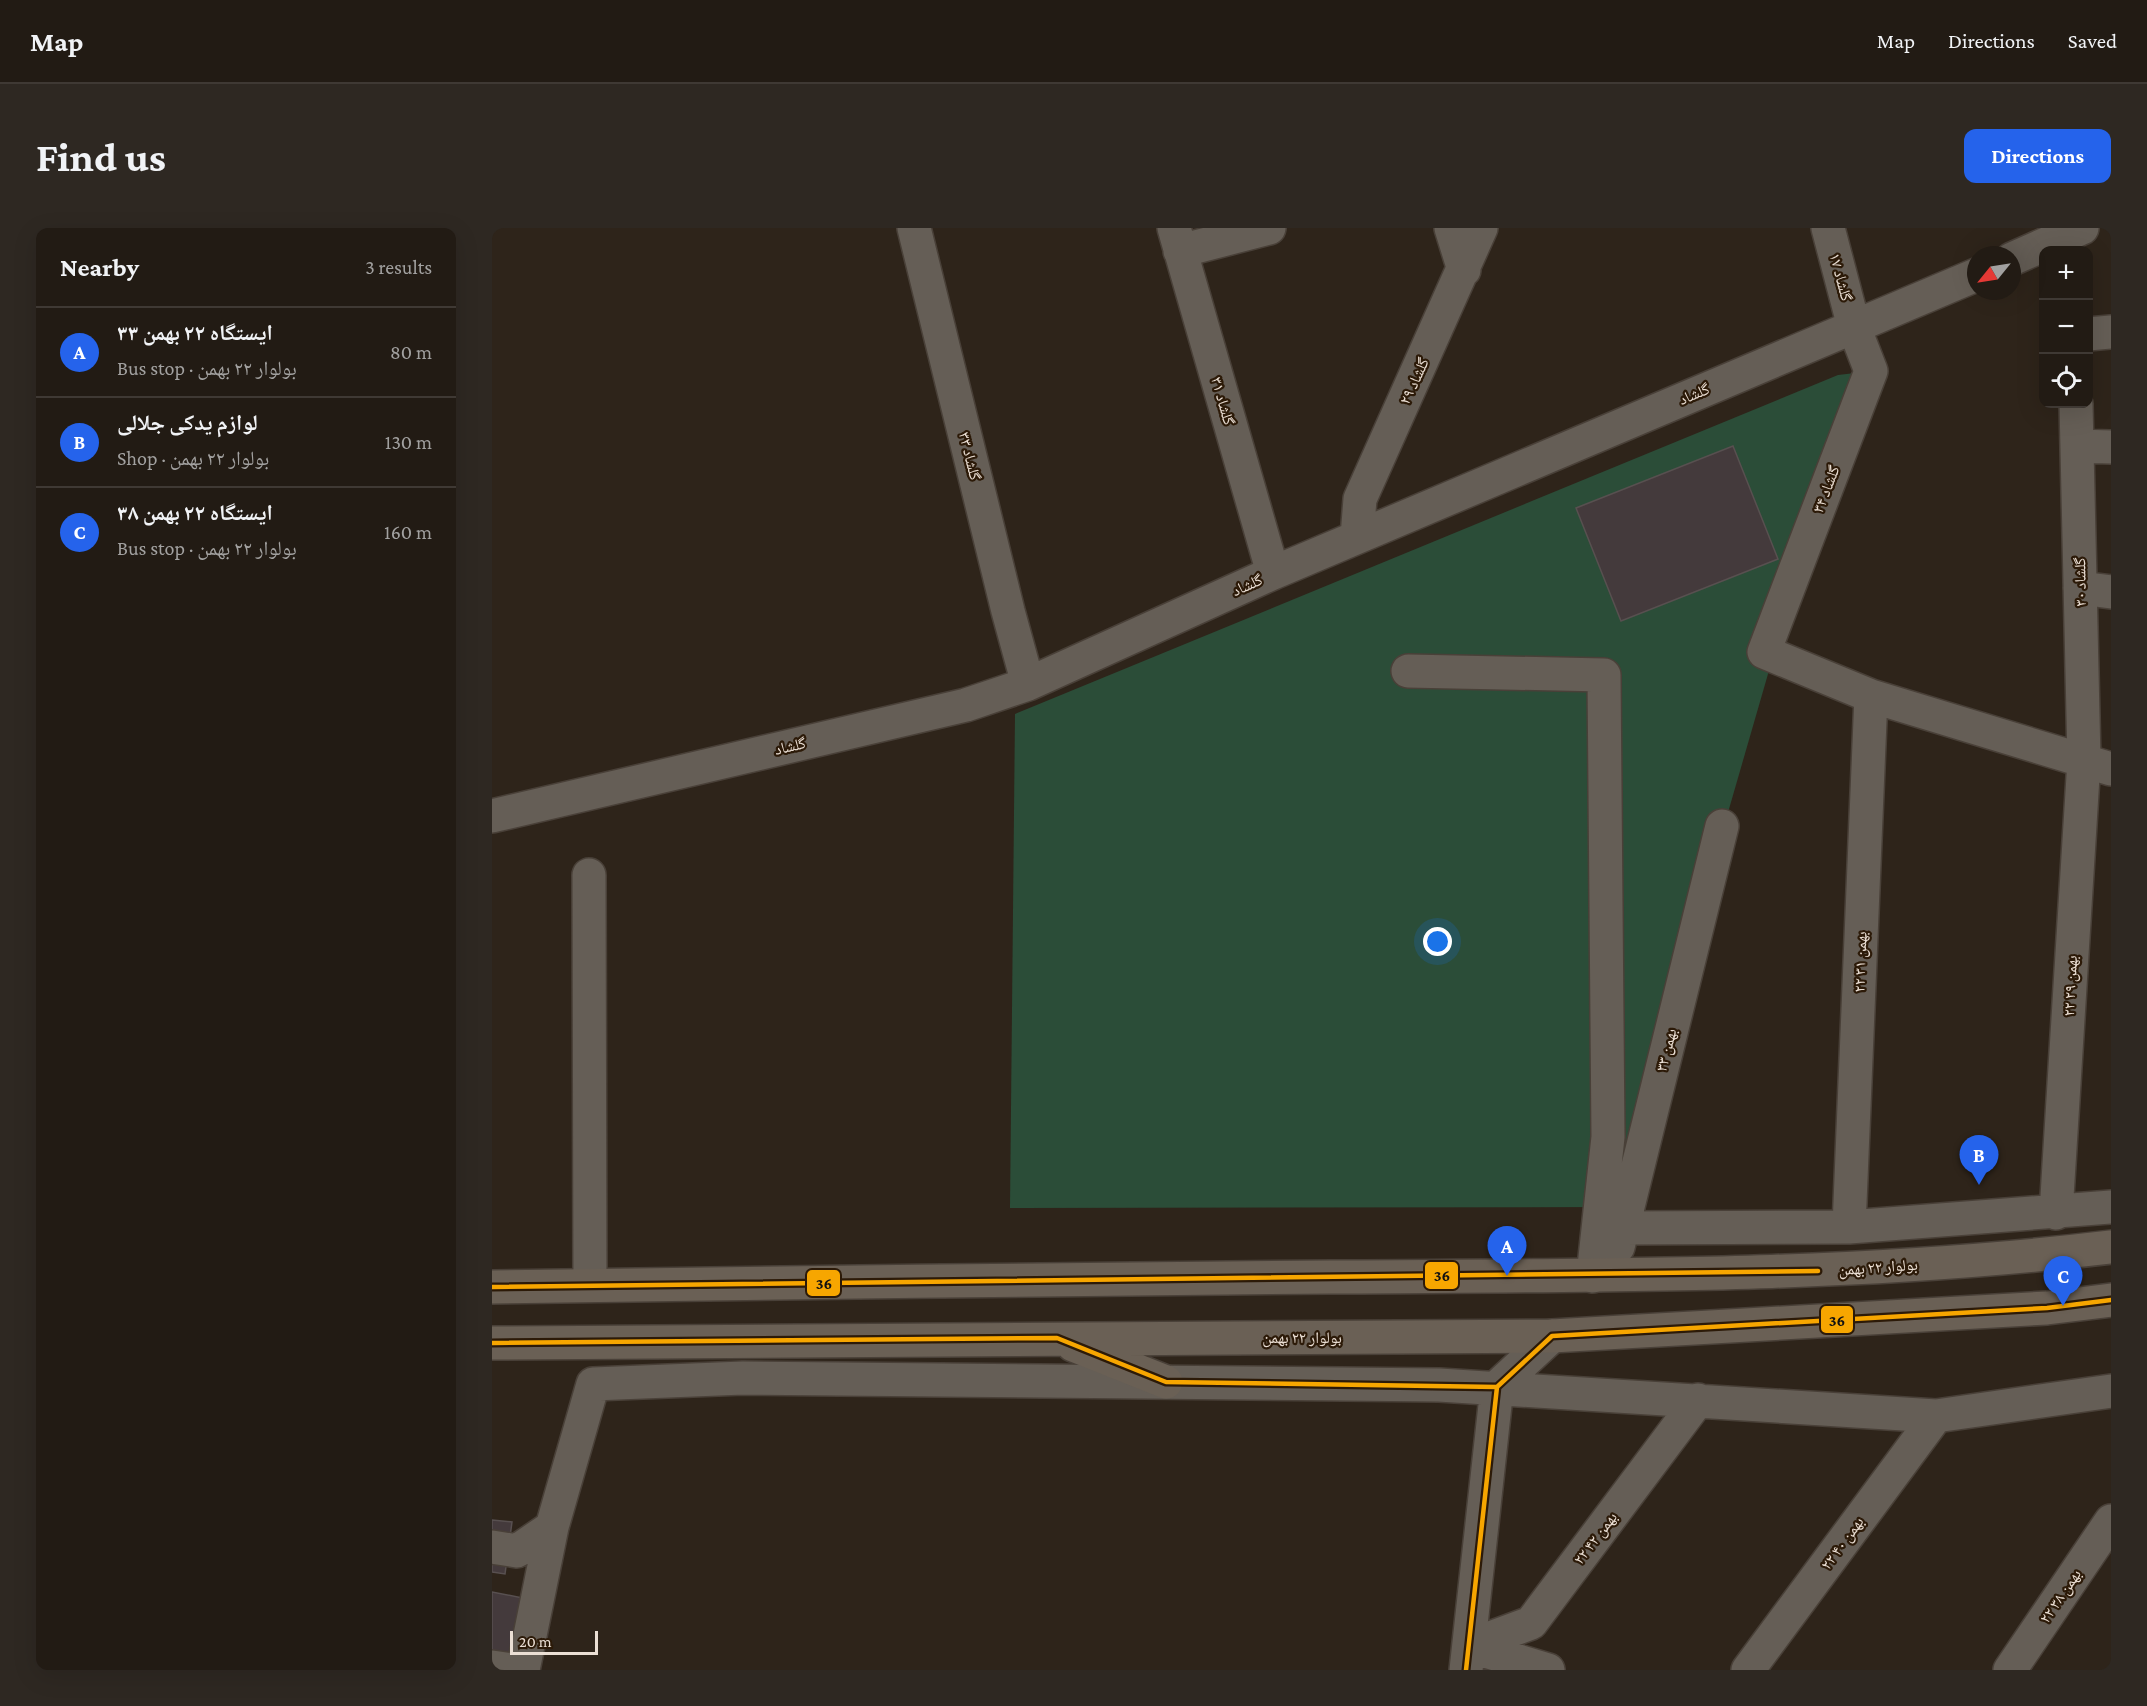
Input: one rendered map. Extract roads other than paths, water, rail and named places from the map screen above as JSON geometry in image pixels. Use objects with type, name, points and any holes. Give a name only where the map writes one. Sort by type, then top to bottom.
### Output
[{"type":"main road","name":"بولوار ۲۲ بهمن","points":[[492,1287],[1602,1275],[1847,1270],[2111,1249]]},
{"type":"main road","points":[[2111,1249],[2104,1262],[2102,1273],[2103,1282],[2111,1292]]},
{"type":"main road","points":[[2043,1255],[2057,1265],[2063,1281],[2062,1292],[2047,1308]]},
{"type":"main road","name":"بولوار ۲۲ بهمن","points":[[492,1343],[1552,1336],[2047,1308],[2111,1300]]},
{"type":"main road","points":[[1057,1338],[1166,1382]]},
{"type":"street","name":"گلشاد ۳۳","points":[[914,228],[1028,684]]},
{"type":"street","points":[[1177,239],[1269,228]]},
{"type":"street","points":[[1451,228],[1464,270]]},
{"type":"street","name":"گلشاد ۲۹","points":[[1357,537],[1360,499],[1481,228]]},
{"type":"street","name":"گلشاد ۱۷","points":[[1828,228],[1854,327]]},
{"type":"street","points":[[2025,246],[2076,237]]},
{"type":"street","name":"گلشاد ۳۱","points":[[1177,239],[1273,573]]},
{"type":"street","name":"گلشاد","points":[[492,816],[966,705],[1028,684],[1273,573],[1967,279]]},
{"type":"street","name":"گلشاد ۳۴","points":[[1854,327],[1871,371],[1764,652],[1871,696]]},
{"type":"street","points":[[2093,334],[2111,332]]},
{"type":"street","name":"گلشاد ۳۰","points":[[2076,408],[2077,446],[2095,590],[2097,764]]},
{"type":"street","points":[[2077,446],[2111,447]]},
{"type":"street","points":[[1408,671],[1604,675],[1608,1137],[1602,1275]]},
{"type":"street","points":[[1871,696],[2097,764]]},
{"type":"street","name":"۲۲ بهمن ۳۱","points":[[1849,1227],[1871,696]]},
{"type":"street","name":"۲۲ بهمن ۲۹","points":[[2056,1213],[2097,764]]},
{"type":"street","name":"بهمن ۳۳","points":[[1602,1275],[1623,1228],[1722,826]]},
{"type":"street","points":[[590,875],[590,1286]]},
{"type":"street","points":[[1623,1228],[1849,1227],[2111,1207]]},
{"type":"street","points":[[1548,1670],[1467,1658],[1497,1387],[1552,1336]]},
{"type":"street","points":[[743,1378],[744,1342]]},
{"type":"street","points":[[523,1670],[552,1527],[593,1384],[743,1378],[1497,1387],[1936,1416],[2111,1391]]},
{"type":"street","name":"۲۲ بهمن ۴۲","points":[[1467,1658],[1531,1623],[1698,1400]]},
{"type":"street","name":"۲۲ بهمن ۴۰","points":[[1748,1670],[1936,1416]]},
{"type":"street","name":"۲۲ بهمن ۳۸","points":[[2010,1670],[2111,1521]]},
{"type":"street","points":[[492,1547],[517,1551],[552,1527]]},
{"type":"street","points":[[492,1667],[512,1670]]},
{"type":"place","name":"لوازم یدکی جلالی","points":[[1979,1185]]},
{"type":"place","name":"ایستگاه ۲۲ بهمن ۳۳","points":[[1507,1276]]},
{"type":"place","name":"ایستگاه ۲۲ بهمن ۳۸","points":[[2063,1306]]}]
